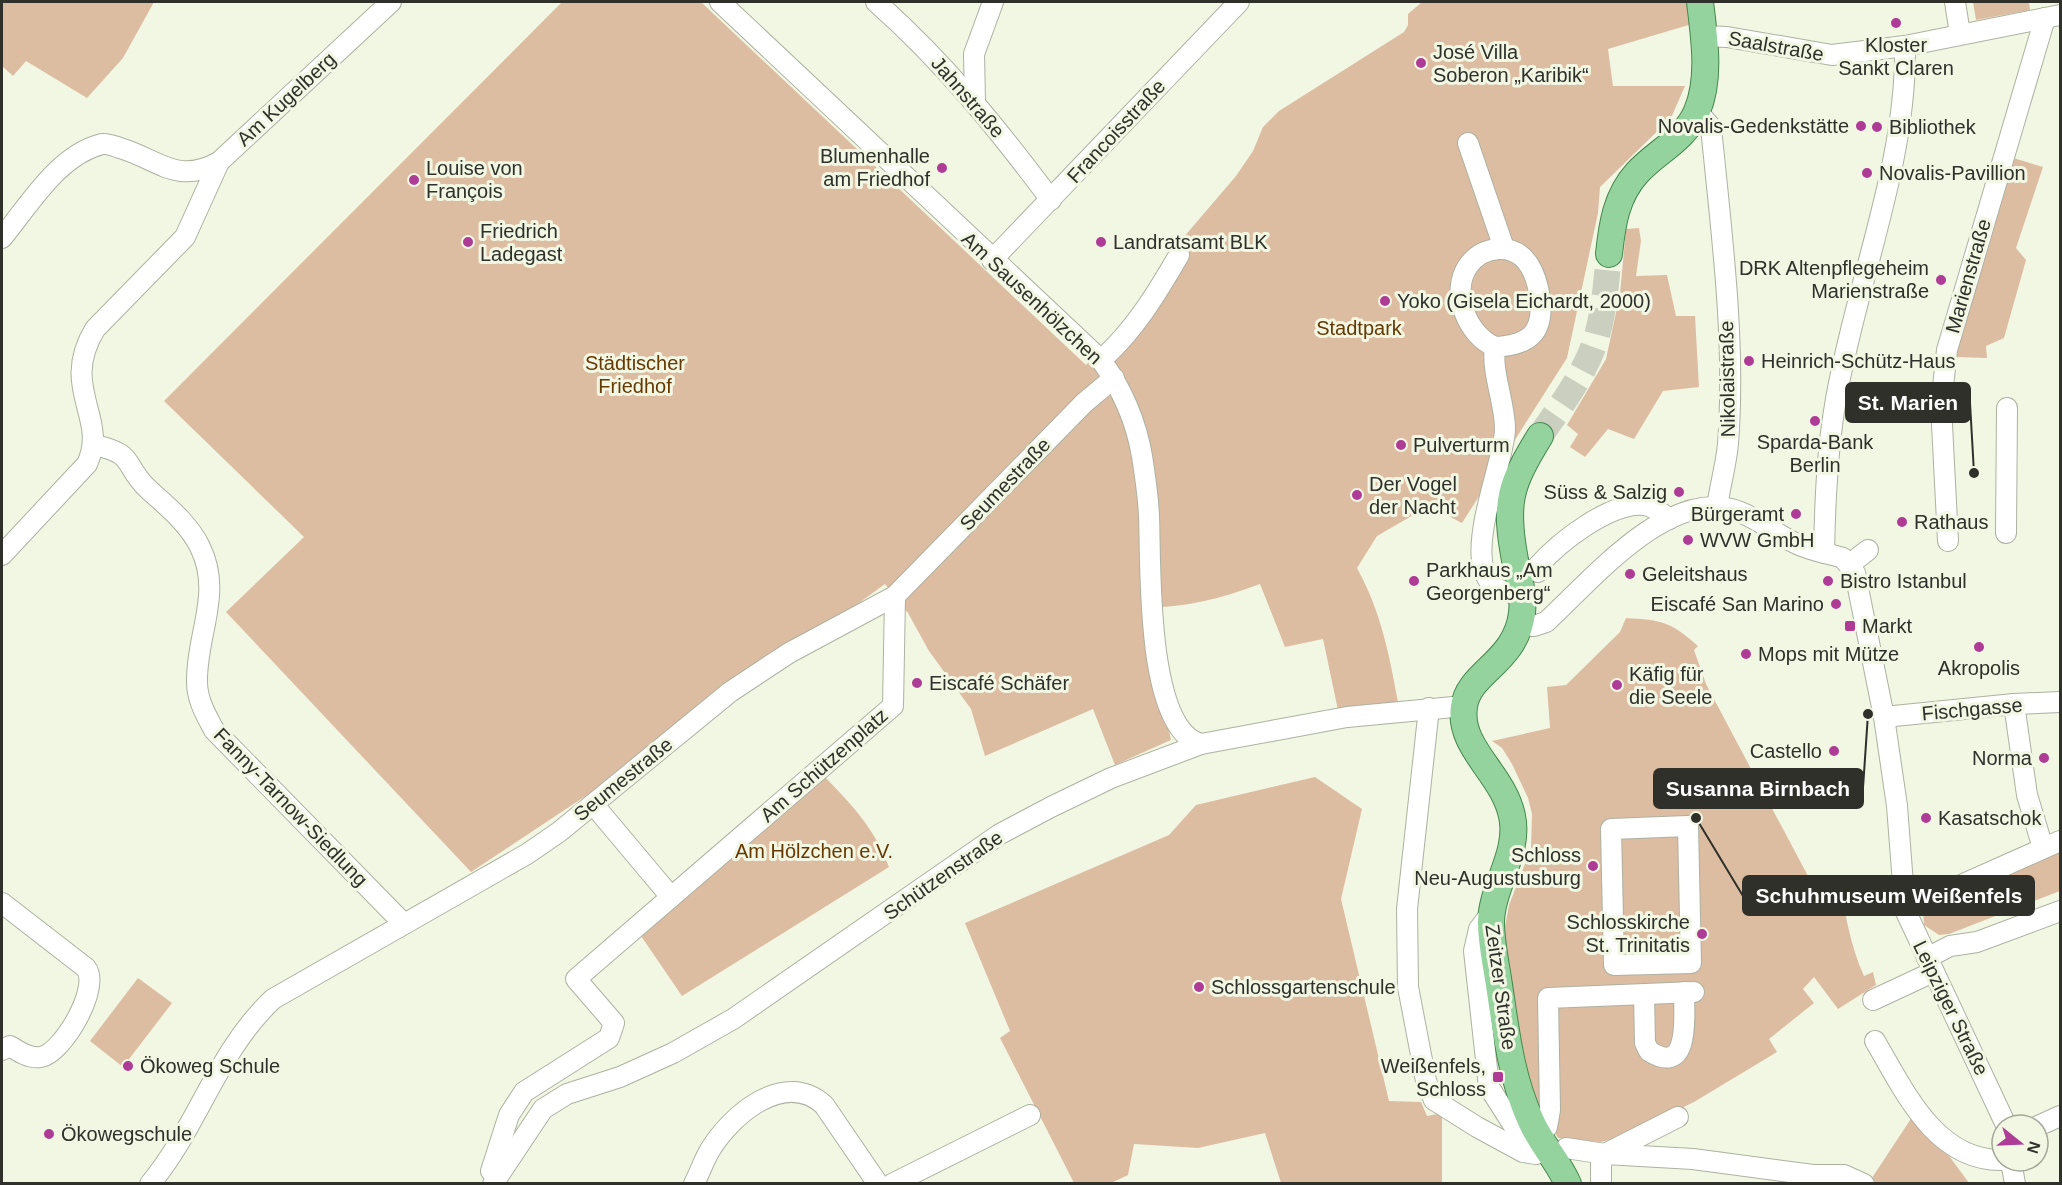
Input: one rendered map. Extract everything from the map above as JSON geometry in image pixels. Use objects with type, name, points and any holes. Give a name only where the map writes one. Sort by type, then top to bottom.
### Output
[{"type":"main road","points":[[1609,254],[1614,216],[1627,187],[1636,174],[1683,134],[1697,111],[1705,80],[1700,2]]},
{"type":"main road","points":[[1464,706],[1473,685],[1506,653],[1520,624],[1522,593],[1511,534],[1510,498],[1517,475],[1540,436]]},
{"type":"main road","name":"Zeitzer Straße","points":[[1464,706],[1463,719],[1467,737],[1497,778],[1512,818],[1512,845],[1494,896],[1491,913],[1494,951],[1510,1057],[1517,1088],[1551,1144],[1568,1184]]},
{"type":"street","name":"Am Kugelberg","points":[[94,446],[94,434],[80,381],[81,362],[86,345],[95,329],[185,237],[196,208],[219,162],[391,2]]},
{"type":"street","name":"Am Sausenhölzchen","points":[[720,2],[1101,360],[1114,378],[1128,405],[1141,453],[1149,514],[1152,624],[1161,676],[1182,734],[1191,741],[1201,744]]},
{"type":"street","name":"Jahnstraße","points":[[876,2],[906,28],[975,101],[1051,200]]},
{"type":"street","points":[[975,101],[974,54],[993,2]]},
{"type":"street","name":"Francoisstraße","points":[[992,260],[1239,2]]},
{"type":"street","points":[[1955,2],[1960,34]]},
{"type":"street","name":"Saalstraße","points":[[1703,36],[1727,37],[1832,55],[1905,46],[2053,17]]},
{"type":"street","name":"Marienstraße","points":[[1948,541],[1941,405],[1947,350],[2053,17]]},
{"type":"street","points":[[1824,553],[1825,503],[1836,399],[1897,142],[1906,81],[1905,46]]},
{"type":"street","name":"Nikolaistraße","points":[[1697,111],[1711,127],[1724,274],[1730,394],[1727,453],[1717,507]]},
{"type":"street","points":[[2,238],[58,171],[86,150],[105,143],[135,152],[177,172],[188,186],[196,208]]},
{"type":"street","points":[[1468,143],[1504,248]]},
{"type":"street","points":[[177,172],[196,171],[219,162]]},
{"type":"street","points":[[1504,248],[1520,254],[1531,267],[1538,288],[1540,323],[1533,334],[1523,342],[1495,347],[1482,339],[1470,322],[1461,300],[1460,285],[1469,264],[1480,254],[1504,248]]},
{"type":"street","points":[[1101,360],[1118,345],[1158,291],[1179,255]]},
{"type":"street","points":[[1495,347],[1494,356],[1503,398],[1505,430],[1500,462],[1484,522],[1483,572],[1486,579],[1502,590],[1522,593]]},
{"type":"street","name":"Seumestraße","points":[[150,1184],[188,1126],[232,1046],[251,1020],[273,999],[527,854],[593,804],[730,692],[789,653],[895,596],[1084,403],[1114,378]]},
{"type":"street","points":[[2006,533],[2007,408]]},
{"type":"street","points":[[2,555],[87,464],[94,446]]},
{"type":"street","name":"Fanny-Tarnow-Siedlung","points":[[94,446],[116,450],[127,459],[144,485],[181,519],[200,547],[210,581],[209,610],[197,683],[203,710],[214,729],[404,924]]},
{"type":"street","points":[[1538,572],[1537,567],[1557,546],[1581,529],[1615,511],[1630,506],[1647,505],[1669,519]]},
{"type":"street","points":[[1520,624],[1534,626],[1546,622],[1612,558],[1669,519],[1694,509],[1717,507],[1738,512],[1795,543],[1843,558],[1850,564],[1868,550]]},
{"type":"street","name":"Leipziger Straße","points":[[1850,564],[1855,573],[1876,647],[1874,674],[1884,717],[1897,806],[1905,910],[2000,1113]]},
{"type":"street","name":"Am Schützenplatz","points":[[488,1184],[509,1115],[524,1092],[609,1038],[614,1023],[576,979],[892,706],[895,596]]},
{"type":"street","name":"Fischgasse","points":[[1884,717],[2014,704],[2061,702]]},
{"type":"street","points":[[1905,910],[2052,845],[2027,795],[2014,704]]},
{"type":"street","name":"Schützenstraße","points":[[493,1184],[543,1109],[567,1095],[620,1077],[673,1053],[734,1019],[1000,834],[1111,778],[1201,744],[1316,722],[1464,706]]},
{"type":"street","points":[[1429,708],[1407,909],[1408,987],[1426,1081],[1434,1100],[1523,1152],[1536,1154],[1551,1144],[1605,1154],[1693,1159],[1813,1175],[1845,1175],[1864,1184]]},
{"type":"street","points":[[593,804],[671,897]]},
{"type":"street","points":[[1688,826],[1691,963],[1614,965],[1611,829],[1688,826]]},
{"type":"street","points":[[2,903],[78,961],[90,973],[81,1010],[56,1049],[41,1057],[27,1056],[10,1046],[2,1050]]},
{"type":"street","points":[[1873,1000],[1930,965],[1950,946],[1977,942],[2061,911]]},
{"type":"street","name":"Zeitzer Straße","points":[[1551,1144],[1547,1126],[1550,1110],[1548,998],[1689,992],[1682,1047],[1675,1054],[1665,1057],[1649,1051],[1646,1043],[1644,994]]},
{"type":"street","points":[[1875,1041],[1916,1112],[1938,1135],[1957,1148],[1990,1160]]},
{"type":"street","points":[[694,1184],[710,1150],[734,1119],[755,1104],[774,1095],[788,1092],[813,1095],[824,1105],[878,1184]]},
{"type":"street","points":[[892,1184],[1030,1115]]},
{"type":"street","points":[[1600,1184],[1601,1164],[1605,1154],[1678,1117]]},
{"type":"green space","points":[[2,2],[154,2],[123,58],[87,98],[26,61],[13,76],[2,66]]},
{"type":"green space","name":"Städtischer Friedhof","points":[[562,2],[701,2],[1086,365],[1130,316],[1177,245],[1236,176],[1253,151],[1263,127],[1279,111],[1404,32],[1408,25],[1408,14],[1422,2],[1689,2],[1692,24],[1608,49],[1613,86],[1685,86],[1671,118],[1600,187],[1598,213],[1567,358],[1462,523],[1429,506],[1377,536],[1357,568],[1378,617],[1398,702],[1338,710],[1323,639],[1285,647],[1260,584],[1203,601],[1144,608],[1171,740],[1115,765],[1093,709],[985,756],[971,709],[929,651],[908,613],[885,584],[679,734],[471,872],[226,612],[304,537],[164,401]]},
{"type":"green space","points":[[1973,2],[2029,2],[2030,10],[1976,20]]},
{"type":"green space","points":[[2010,157],[2043,167],[2016,248],[2026,260],[2004,338],[1986,346],[1987,358],[1955,357]]},
{"type":"green space","points":[[1639,228],[1641,241],[1636,276],[1667,275],[1676,316],[1695,316],[1699,387],[1663,391],[1634,439],[1608,429],[1585,457],[1570,447],[1578,434],[1567,425],[1606,359],[1620,294],[1626,229]]},
{"type":"green space","points":[[1626,618],[1657,621],[1673,627],[1698,646],[1694,650],[1706,684],[1809,878],[1839,876],[1845,914],[1855,952],[1864,976],[1873,972],[1876,985],[1838,1009],[1814,977],[1803,989],[1814,1003],[1769,1039],[1777,1052],[1694,1102],[1618,1138],[1601,1142],[1558,1138],[1535,1099],[1529,1079],[1515,1008],[1504,932],[1509,905],[1531,848],[1532,814],[1528,798],[1512,764],[1502,748],[1492,741],[1550,728],[1547,687],[1566,685],[1620,632]]},
{"type":"green space","name":"Am Hölzchen e.V.","points":[[822,774],[869,828],[889,867],[682,996],[639,933]]},
{"type":"green space","points":[[1315,777],[1362,809],[1341,899],[1389,1101],[1421,1102],[1427,1116],[1442,1113],[1442,1183],[1281,1183],[1265,1133],[1198,1148],[1134,1144],[1128,1175],[1111,1183],[1074,1183],[1000,1038],[1010,1031],[965,923],[1169,835],[1196,805]]},
{"type":"green space","points":[[2060,848],[2060,891],[1949,934],[1939,935],[1924,925],[1923,909]]},
{"type":"green space","points":[[138,978],[172,1003],[123,1067],[90,1041]]},
{"type":"green space","points":[[1916,1111],[1969,1183],[1868,1184]]},
{"type":"tunnel","points":[[1540,436],[1577,381],[1594,345],[1606,288],[1609,254]]},
{"type":"place","name":"Kloster Sankt Claren","points":[[1896,23]]},
{"type":"place","name":"José Villa Soberon „Karibik“","points":[[1421,63]]},
{"type":"place","name":"Novalis-Gedenkstätte","points":[[1861,126]]},
{"type":"place","name":"Bibliothek","points":[[1877,127]]},
{"type":"place","name":"Blumenhalle am Friedhof","points":[[942,168]]},
{"type":"place","name":"Novalis-Pavillion","points":[[1867,173]]},
{"type":"place","name":"Louise von François","points":[[414,180]]},
{"type":"place","name":"Friedrich Ladegast","points":[[468,242]]},
{"type":"place","name":"Landratsamt BLK","points":[[1101,242]]},
{"type":"place","name":"DRK Altenpflegeheim Marienstraße","points":[[1941,280]]},
{"type":"place","name":"Yoko (Gisela Eichardt, 2000)","points":[[1385,301]]},
{"type":"place","name":"Heinrich-Schütz-Haus","points":[[1749,361]]},
{"type":"place","name":"Sparda-Bank Berlin","points":[[1815,421]]},
{"type":"place","name":"Pulverturm","points":[[1401,445]]},
{"type":"place","name":"St. Marien","points":[[1974,473]]},
{"type":"place","name":"Süss & Salzig","points":[[1679,492]]},
{"type":"place","name":"Der Vogel der Nacht","points":[[1357,495]]},
{"type":"place","name":"Bürgeramt","points":[[1796,514]]},
{"type":"place","name":"Rathaus","points":[[1902,522]]},
{"type":"place","name":"WVW GmbH","points":[[1688,540]]},
{"type":"place","name":"Geleitshaus","points":[[1630,574]]},
{"type":"place","name":"Parkhaus „Am Georgenberg“","points":[[1414,581]]},
{"type":"place","name":"Bistro Istanbul","points":[[1828,581]]},
{"type":"place","name":"Eiscafé San Marino","points":[[1836,604]]},
{"type":"place","name":"Markt","points":[[1850,626]]},
{"type":"place","name":"Akropolis","points":[[1979,647]]},
{"type":"place","name":"Mops mit Mütze","points":[[1746,654]]},
{"type":"place","name":"Eiscafé Schäfer","points":[[917,683]]},
{"type":"place","name":"Käfig für die Seele","points":[[1617,685]]},
{"type":"place","name":"Susanna Birnbach","points":[[1868,714]]},
{"type":"place","name":"Castello","points":[[1834,751]]},
{"type":"place","name":"Norma","points":[[2044,758]]},
{"type":"place","name":"Schuhmuseum Weißenfels","points":[[1696,818]]},
{"type":"place","name":"Kasatschok","points":[[1926,818]]},
{"type":"place","name":"Schloss Neu-Augustusburg","points":[[1593,866]]},
{"type":"place","name":"Schlosskirche St. Trinitatis","points":[[1702,934]]},
{"type":"place","name":"Schlossgartenschule","points":[[1199,987]]},
{"type":"place","name":"Ökoweg Schule","points":[[128,1066]]},
{"type":"place","name":"Weißenfels, Schloss","points":[[1498,1077]]},
{"type":"place","name":"Ökowegschule","points":[[49,1134]]},
{"type":"park label","name":"Stadtpark","points":[[1359,328]]}]
